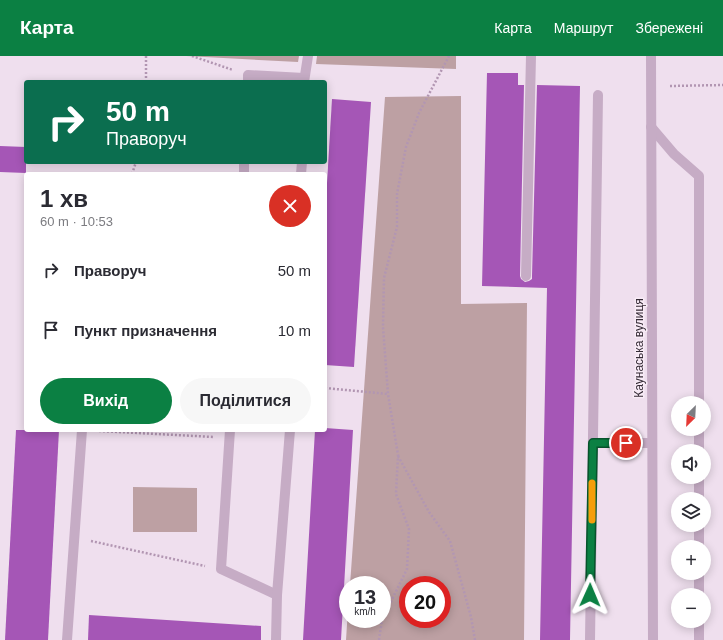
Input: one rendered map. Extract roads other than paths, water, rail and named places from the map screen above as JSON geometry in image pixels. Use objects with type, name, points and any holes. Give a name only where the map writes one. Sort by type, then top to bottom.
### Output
[{"type":"street","points":[[248,78],[304,80],[308,56]]},
{"type":"street","points":[[526,276],[531,56]]},
{"type":"street","name":"Каунаська вулиця","points":[[651,56],[653,640]]},
{"type":"street","points":[[590,640],[598,95]]},
{"type":"street","points":[[651,127],[674,154],[699,176],[699,396]]},
{"type":"street","points":[[67,640],[82,432]]},
{"type":"street","points":[[276,640],[277,595],[290,432]]},
{"type":"street","points":[[230,434],[221,569],[277,595]]},
{"type":"street","points":[[593,443],[652,443]]},
{"type":"street","points":[[699,628],[699,640]]}]
